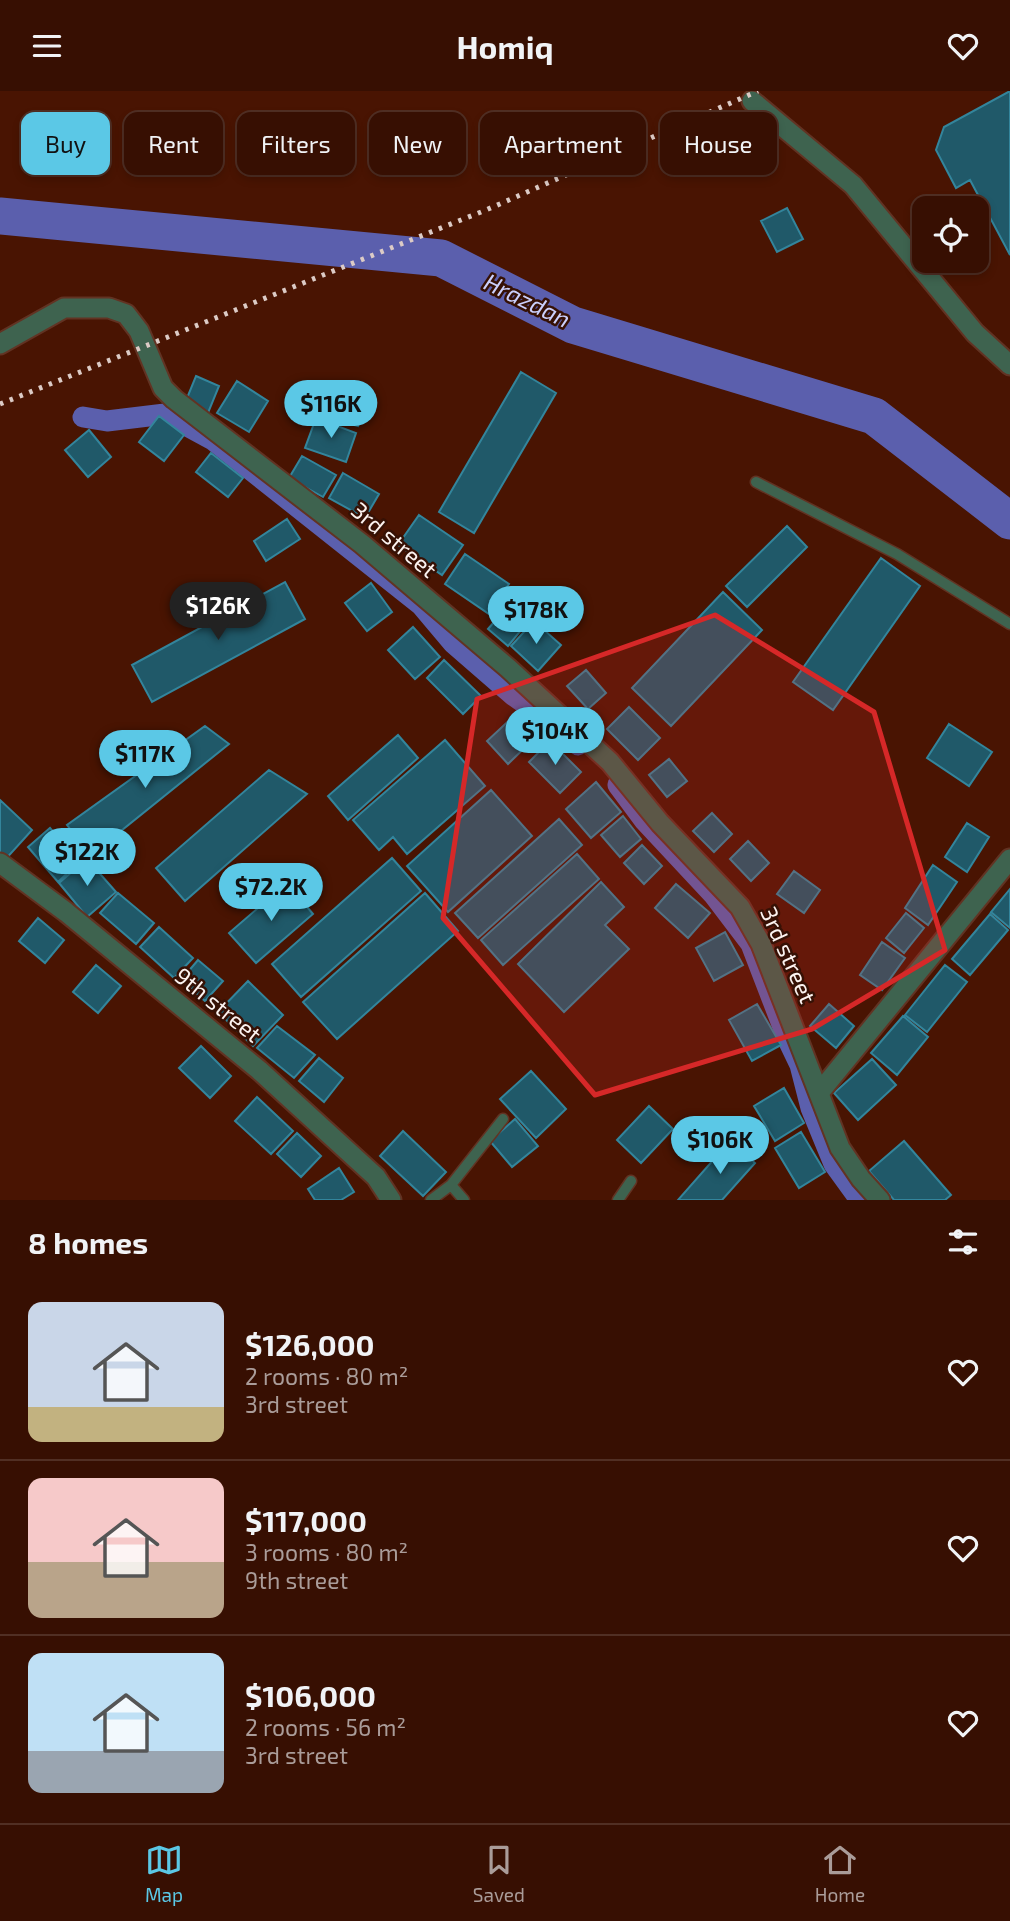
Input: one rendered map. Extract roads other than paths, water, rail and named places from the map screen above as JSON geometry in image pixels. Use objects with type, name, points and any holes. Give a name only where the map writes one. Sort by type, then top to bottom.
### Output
[{"type":"street","points":[[752,101],[853,185],[975,333],[1010,365]]},
{"type":"street","name":"3rd street","points":[[0,344],[64,308],[109,308],[126,314],[139,331],[163,388],[174,399],[362,544],[508,668],[611,762],[660,823],[740,907],[761,944],[840,1149],[880,1200]]},
{"type":"street","points":[[819,1093],[1010,859]]},
{"type":"street","name":"9th street","points":[[0,863],[66,912],[259,1070],[376,1177],[391,1200]]},
{"type":"lane","points":[[756,482],[897,554],[1010,624]]},
{"type":"lane","points":[[431,1200],[451,1185],[503,1119]]},
{"type":"lane","points":[[618,1200],[631,1181]]},
{"type":"lane","points":[[451,1185],[464,1200]]},
{"type":"waterway","name":"Hrazdan","points":[[0,216],[441,258],[573,325],[874,416],[1010,521]]},
{"type":"waterway","points":[[83,417],[107,421],[165,414],[213,440],[421,605],[453,643],[514,696],[578,745]]},
{"type":"waterway","points":[[618,785],[644,820],[713,894],[751,944],[800,1065],[811,1108],[834,1164],[860,1200]]},
{"type":"railway","points":[[0,404],[486,210],[758,91]]}]
